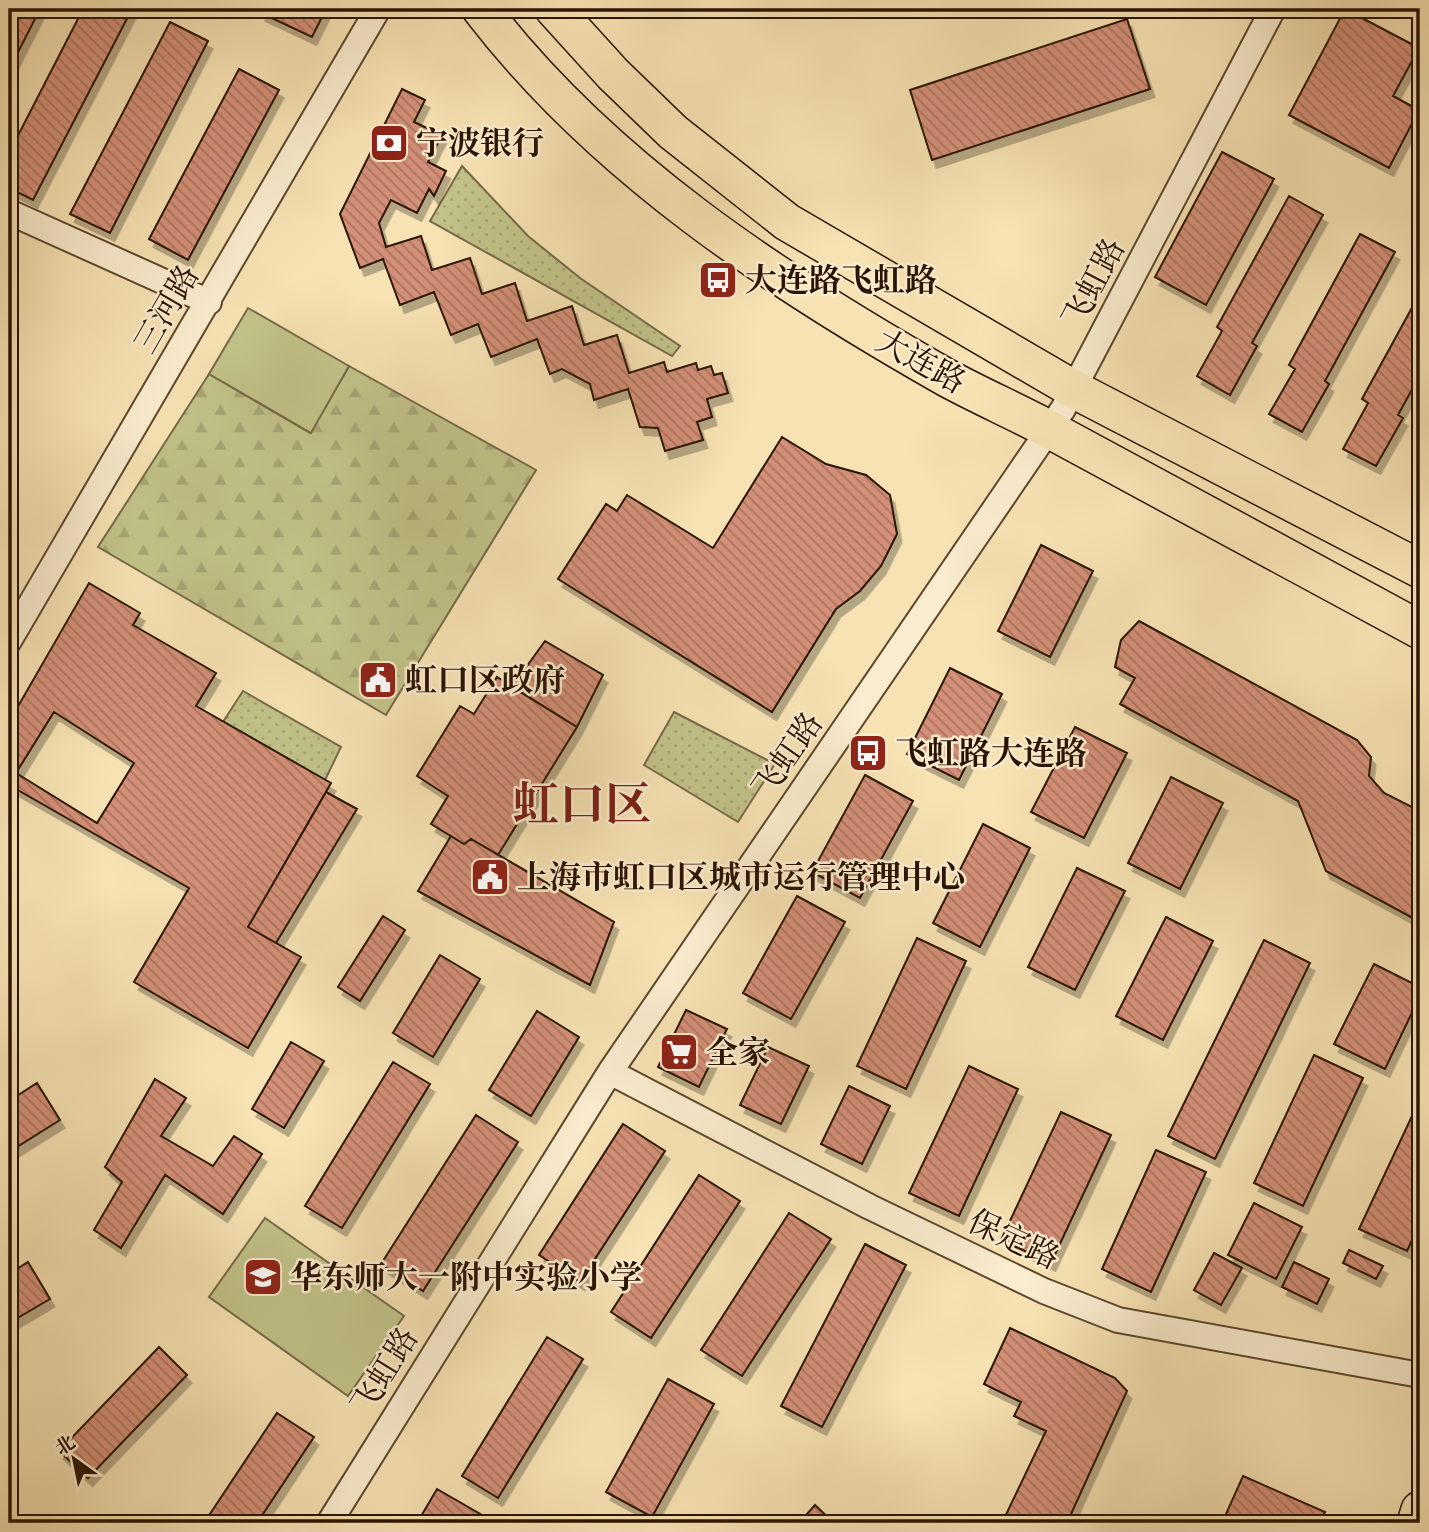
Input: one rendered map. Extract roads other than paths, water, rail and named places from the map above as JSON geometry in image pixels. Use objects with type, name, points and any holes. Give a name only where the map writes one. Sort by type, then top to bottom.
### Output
[{"type":"main road","name":"大连路","points":[[481,9],[508,44],[572,113],[730,240],[836,313],[950,379],[1050,430],[1415,630]]},
{"type":"main road","name":"大连路","points":[[554,9],[613,74],[673,132],[787,222],[1075,390],[1420,569]]},
{"type":"main road","points":[[1416,1523],[1420,1510]]},
{"type":"street","name":"三河路","points":[[9,640],[378,9]]},
{"type":"street","name":"飞虹路","points":[[329,1523],[610,1072],[1075,390],[1273,9]]},
{"type":"street","points":[[9,212],[209,302]]},
{"type":"street","name":"保定路","points":[[610,1072],[883,1213],[1044,1291],[1118,1320],[1420,1375]]},
{"type":"place","name":"宁波银行","points":[[389,143]]},
{"type":"place","name":"大连路飞虹路","points":[[718,280]]},
{"type":"place","name":"虹口区政府","points":[[378,680]]},
{"type":"place","name":"飞虹路大连路","points":[[868,753]]},
{"type":"place","name":"上海市虹口区城市运行管理中心","points":[[490,877]]},
{"type":"place","name":"全家","points":[[679,1052]]},
{"type":"place","name":"华东师大一附中实验小学","points":[[263,1277]]},
{"type":"district","name":"虹口区","points":[[582,804]]}]
